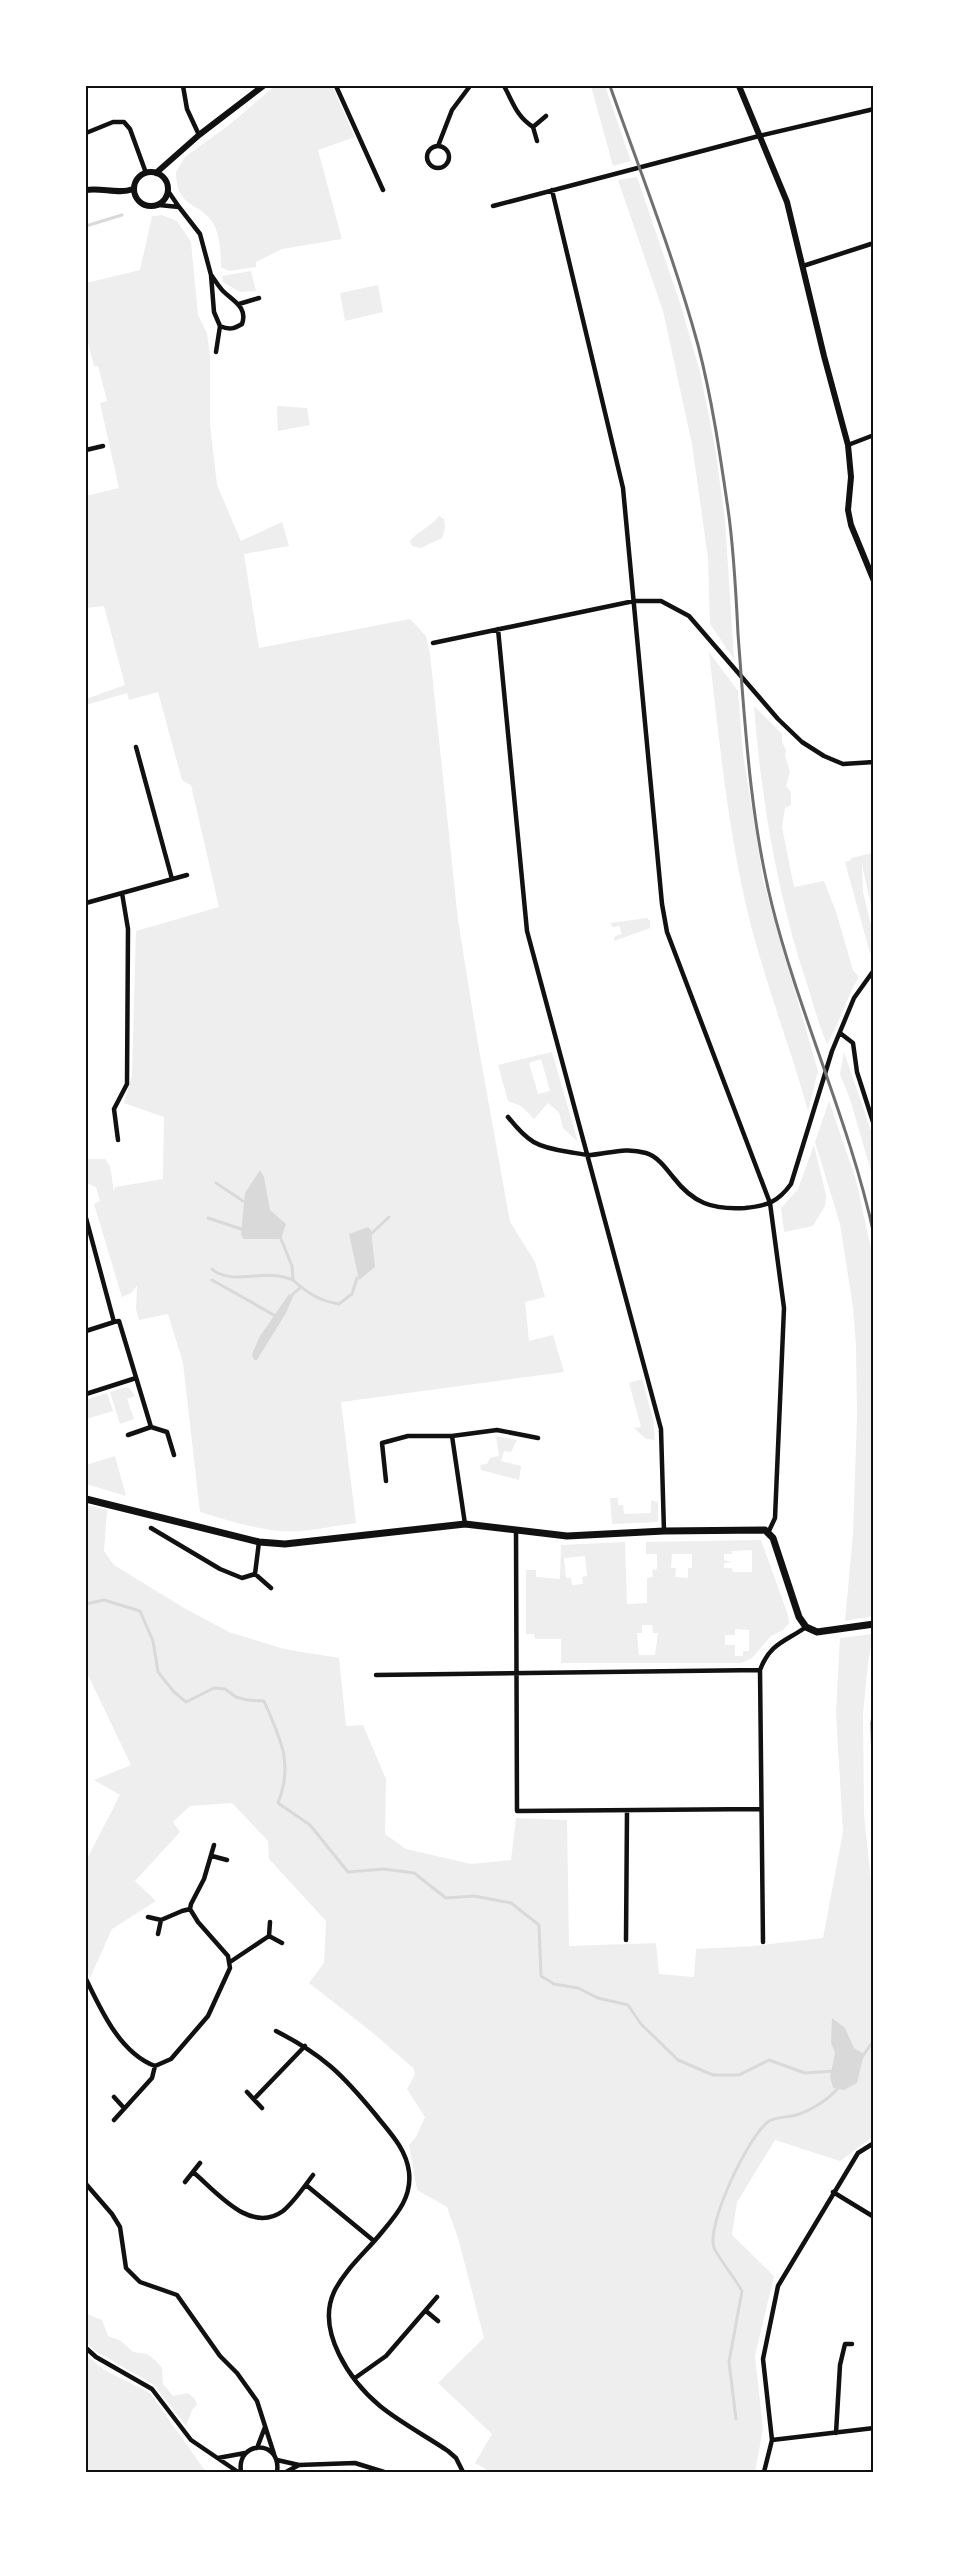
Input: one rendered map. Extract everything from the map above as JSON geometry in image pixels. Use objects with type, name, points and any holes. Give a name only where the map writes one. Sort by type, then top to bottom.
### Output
[{"type":"main road","points":[[86,1499],[260,1542],[285,1544],[465,1524],[567,1536],[664,1531],[760,1530],[773,1538],[799,1617],[806,1627],[817,1632],[871,1624]]},
{"type":"street","points":[[183,86],[187,109],[199,135]]},
{"type":"street","points":[[156,173],[199,135],[263,86]]},
{"type":"street","points":[[336,86],[383,190]]},
{"type":"street","points":[[438,146],[452,110],[470,86]]},
{"type":"street","points":[[504,86],[515,110],[532,127],[537,141]]},
{"type":"street","points":[[739,86],[787,202],[848,445],[851,477],[848,510],[851,525],[873,581]]},
{"type":"street","points":[[493,206],[759,136],[873,109]]},
{"type":"street","points":[[532,127],[546,116]]},
{"type":"street","points":[[86,133],[113,122],[124,122],[130,129],[146,172]]},
{"type":"street","points":[[438,146],[446,149],[450,155],[447,164],[442,168],[434,168],[426,159],[427,153],[433,147],[438,146]]},
{"type":"street","points":[[86,190],[95,188],[128,192],[146,172],[156,173],[167,182],[168,190],[178,207],[200,234],[211,274],[214,312],[220,326],[216,352]]},
{"type":"street","points":[[133,189],[135,197],[141,204],[151,207],[164,202],[168,190]]},
{"type":"street","points":[[552,190],[623,488],[661,892],[667,932],[770,1203],[784,1308],[775,1518],[768,1533]]},
{"type":"street","points":[[159,205],[178,207]]},
{"type":"street","points":[[803,266],[873,243]]},
{"type":"street","points":[[211,274],[225,293],[239,304],[243,319],[242,324],[235,329],[220,326]]},
{"type":"street","points":[[239,304],[259,298]]},
{"type":"street","points":[[848,445],[873,435]]},
{"type":"street","points":[[86,450],[103,446]]},
{"type":"street","points":[[433,643],[634,601],[661,601],[689,615],[756,694],[802,742],[824,756],[843,764],[873,762]]},
{"type":"street","points":[[498,629],[527,932],[589,1155],[661,1430],[664,1531]]},
{"type":"street","points":[[136,747],[172,879]]},
{"type":"street","points":[[86,903],[187,875]]},
{"type":"street","points":[[118,1140],[114,1109],[127,1084],[128,929],[122,893]]},
{"type":"street","points":[[508,1117],[534,1144],[545,1149],[589,1155],[626,1149],[649,1154],[666,1167],[680,1186],[702,1204],[725,1209],[754,1207],[770,1203],[781,1198],[791,1184],[832,1051],[854,998],[873,970]]},
{"type":"street","points":[[840,1033],[852,1043],[857,1072],[873,1125]]},
{"type":"street","points":[[86,1218],[114,1322]]},
{"type":"street","points":[[86,1331],[119,1321],[151,1427]]},
{"type":"street","points":[[86,1394],[136,1377]]},
{"type":"street","points":[[128,1435],[151,1427],[167,1432],[174,1455]]},
{"type":"street","points":[[386,1481],[382,1443],[408,1436],[452,1437],[497,1430],[538,1437]]},
{"type":"street","points":[[452,1437],[465,1524]]},
{"type":"street","points":[[151,1528],[220,1569],[242,1578],[255,1574]]},
{"type":"street","points":[[516,1529],[517,1811],[761,1809]]},
{"type":"street","points":[[255,1574],[260,1542]]},
{"type":"street","points":[[255,1574],[271,1588]]},
{"type":"street","points":[[763,1941],[760,1670],[765,1656],[778,1643],[806,1627]]},
{"type":"street","points":[[376,1675],[760,1670]]},
{"type":"street","points":[[626,1940],[627,1811]]},
{"type":"street","points":[[86,1979],[113,2031],[144,2062],[155,2066],[171,2059],[208,2016],[230,1968],[228,1956],[190,1910],[190,1904],[204,1879],[214,1845]]},
{"type":"street","points":[[212,1856],[227,1860]]},
{"type":"street","points":[[148,1917],[161,1920],[190,1910]]},
{"type":"street","points":[[158,1934],[161,1920]]},
{"type":"street","points":[[269,1936],[270,1922]]},
{"type":"street","points":[[230,1962],[269,1936]]},
{"type":"street","points":[[269,1936],[282,1943]]},
{"type":"street","points":[[276,2031],[305,2046],[328,2062],[351,2084],[404,2153],[409,2173],[404,2202],[335,2291],[328,2315],[332,2339],[355,2378],[380,2406],[448,2451],[456,2458],[463,2472]]},
{"type":"street","points":[[254,2099],[305,2046]]},
{"type":"street","points":[[114,2120],[152,2078],[155,2066]]},
{"type":"street","points":[[247,2092],[262,2108]]},
{"type":"street","points":[[114,2097],[124,2108]]},
{"type":"street","points":[[764,2472],[772,2440],[763,2359],[778,2286],[858,2153],[873,2143]]},
{"type":"street","points":[[185,2182],[200,2163]]},
{"type":"street","points":[[193,2172],[237,2209],[255,2219],[274,2216],[284,2210],[313,2175]]},
{"type":"street","points":[[86,2184],[120,2227],[126,2268],[140,2282],[169,2291],[184,2302],[220,2356],[237,2373],[257,2401],[277,2460],[277,2472]]},
{"type":"street","points":[[306,2185],[374,2241]]},
{"type":"street","points":[[833,2192],[873,2217]]},
{"type":"street","points":[[355,2378],[386,2356],[437,2297]]},
{"type":"street","points":[[426,2311],[438,2321]]},
{"type":"street","points":[[836,2433],[840,2366],[845,2344],[852,2344]]},
{"type":"street","points":[[86,2348],[96,2357],[152,2389],[191,2440],[239,2472],[240,2464],[246,2453]]},
{"type":"street","points":[[257,2448],[266,2427]]},
{"type":"street","points":[[772,2440],[873,2428]]},
{"type":"street","points":[[218,2458],[246,2453],[257,2448],[269,2450],[274,2454]]},
{"type":"street","points":[[277,2460],[299,2465],[356,2463],[384,2472]]},
{"type":"street","points":[[285,2472],[299,2465]]},
{"type":"shaded area","points":[[275,86],[332,86],[355,137],[318,150],[342,239],[282,249],[256,262],[256,267],[229,271],[221,267],[219,242],[214,225],[205,214],[183,198],[179,192],[176,172],[185,157],[229,125]]},
{"type":"shaded area","points":[[591,86],[605,86],[631,161],[613,166]]},
{"type":"shaded area","points":[[637,177],[681,306],[700,372],[715,447],[725,520],[734,659],[710,624],[708,558],[692,444],[663,311],[618,180]]},
{"type":"shaded area","points":[[162,215],[177,221],[191,242],[198,315],[207,333],[210,357],[210,424],[217,485],[241,541],[282,522],[289,546],[244,554],[259,648],[410,619],[426,636],[430,654],[458,920],[510,1222],[535,1262],[545,1297],[525,1302],[529,1341],[553,1335],[564,1372],[341,1402],[356,1523],[310,1530],[272,1530],[200,1512],[183,1363],[168,1314],[139,1320],[136,1309],[137,1286],[131,1293],[122,1297],[94,1204],[100,1201],[96,1187],[86,1183],[86,1159],[105,1159],[110,1166],[114,1192],[115,1187],[163,1179],[164,1117],[124,1103],[132,1075],[136,931],[219,907],[191,785],[182,780],[158,692],[129,700],[127,693],[86,705],[86,699],[125,685],[104,606],[86,608],[86,496],[119,488],[100,403],[107,401],[98,366],[94,366],[86,335],[86,283],[140,270],[152,216]]},
{"type":"shaded area","points":[[251,271],[256,291],[240,292],[223,282],[222,276]]},
{"type":"shaded area","points":[[378,285],[383,312],[345,321],[340,293]]},
{"type":"shaded area","points":[[277,406],[307,408],[310,425],[278,431]]},
{"type":"shaded area","points":[[439,516],[444,519],[445,528],[442,538],[421,548],[412,546],[410,542],[412,539]]},
{"type":"shaded area","points":[[709,652],[738,691],[743,754],[764,884],[818,1071],[808,1111],[760,957],[739,874],[720,748]]},
{"type":"shaded area","points":[[754,706],[782,734],[782,742],[786,750],[785,756],[790,772],[786,786],[791,792],[791,805],[785,808],[782,827],[794,887],[824,881],[836,912],[853,970],[859,977],[827,1044],[797,953],[772,848],[761,777]]},
{"type":"shaded area","points":[[873,853],[873,914],[862,865],[863,892],[873,933],[873,953],[870,953],[845,862],[851,858]]},
{"type":"shaded area","points":[[647,918],[650,921],[650,928],[614,941],[615,936],[622,934],[619,926],[613,927],[610,923]]},
{"type":"shaded area","points":[[552,1052],[577,1141],[563,1128],[558,1112],[548,1103],[534,1119],[521,1106],[508,1101],[498,1065]],"holes":[[[541,1059],[550,1091],[538,1094],[529,1063]]]},
{"type":"shaded area","points":[[844,1052],[873,1137],[873,1178],[850,1099],[840,1074]]},
{"type":"shaded area","points":[[829,1101],[856,1180],[873,1258],[873,1616],[845,1621],[853,1534],[857,1416],[856,1346],[853,1307],[840,1224],[815,1142]]},
{"type":"shaded area","points":[[814,1145],[826,1195],[825,1206],[813,1226],[784,1232],[781,1208],[798,1189]]},
{"type":"shaded area","points":[[260,1170],[264,1177],[270,1210],[286,1224],[281,1239],[243,1239],[241,1234],[245,1193]]},
{"type":"shaded area","points":[[368,1227],[371,1230],[375,1267],[359,1280],[349,1234]]},
{"type":"shaded area","points":[[289,1294],[293,1297],[286,1313],[257,1360],[254,1360],[252,1354],[260,1336]]},
{"type":"shaded area","points":[[642,1379],[653,1419],[655,1440],[646,1439],[634,1428],[641,1427],[629,1383]]},
{"type":"shaded area","points":[[129,1388],[135,1396],[127,1399],[134,1419],[120,1424],[110,1392]]},
{"type":"shaded area","points":[[107,1393],[113,1411],[86,1419],[86,1400]]},
{"type":"shaded area","points":[[496,1436],[517,1440],[511,1452],[504,1451],[501,1461],[521,1466],[519,1480],[481,1470],[480,1465],[487,1464],[490,1458],[499,1456]]},
{"type":"shaded area","points":[[115,1456],[126,1496],[86,1484],[86,1465]]},
{"type":"shaded area","points":[[610,1498],[618,1498],[618,1505],[623,1505],[624,1514],[651,1513],[651,1500],[658,1502],[658,1522],[612,1524]]},
{"type":"shaded area","points":[[86,1505],[107,1510],[104,1551],[114,1565],[184,1608],[229,1632],[284,1649],[339,1658],[346,1726],[363,1725],[386,1779],[385,1834],[406,1849],[471,1864],[511,1860],[516,1818],[567,1820],[569,1946],[656,1943],[659,1974],[694,1977],[696,1949],[754,1946],[823,1938],[843,1832],[836,1713],[840,1638],[873,1634],[863,1714],[864,1814],[874,1912],[873,2137],[840,2161],[775,2140],[737,2202],[732,2235],[774,2276],[755,2356],[763,2429],[755,2472],[481,2472],[487,2470],[475,2463],[492,2434],[438,2383],[484,2338],[458,2238],[447,2207],[417,2190],[409,2145],[416,2137],[425,2117],[407,2089],[415,2074],[413,2068],[309,1983],[324,1963],[326,1921],[269,1859],[268,1841],[232,1803],[190,1806],[173,1822],[180,1832],[135,1881],[156,1901],[112,1929],[90,1978],[86,1968],[86,1856],[88,1857],[120,1795],[94,1780],[131,1765],[86,1671]]},
{"type":"shaded area","points":[[761,1540],[789,1623],[783,1630],[771,1636],[752,1658],[741,1663],[561,1663],[561,1639],[535,1639],[534,1634],[526,1634],[526,1570],[536,1570],[536,1577],[560,1579],[561,1545],[625,1542],[627,1604],[647,1603],[647,1578],[653,1577],[652,1570],[657,1569],[657,1554],[646,1554],[646,1542]],"holes":[[[752,1550],[752,1572],[733,1572],[732,1568],[724,1568],[724,1563],[732,1562],[724,1560],[724,1554],[732,1554],[732,1551]],[[672,1554],[692,1554],[692,1568],[688,1568],[688,1578],[675,1577],[676,1568],[671,1568]],[[585,1556],[587,1576],[582,1577],[583,1584],[572,1585],[571,1578],[566,1578],[564,1558]],[[642,1625],[652,1625],[653,1633],[658,1633],[655,1655],[639,1655],[637,1633],[642,1633]],[[735,1629],[749,1630],[749,1651],[743,1651],[743,1656],[735,1656],[735,1645],[725,1645],[725,1635],[735,1635]]]},
{"type":"shaded area","points":[[832,2018],[845,2028],[854,2048],[864,2054],[857,2083],[844,2090],[833,2088],[830,2077],[835,2053],[831,2043]]},
{"type":"shaded area","points":[[86,2311],[89,2315],[102,2320],[108,2336],[121,2341],[133,2352],[147,2354],[155,2360],[162,2368],[163,2384],[173,2396],[188,2393],[195,2399],[197,2405],[192,2410],[186,2426],[154,2385],[94,2350],[86,2341]]},
{"type":"shaded area","points":[[86,2354],[104,2370],[150,2393],[206,2472],[86,2472]]},
{"type":"waterway","points":[[86,226],[122,215]]},
{"type":"waterway","points":[[216,1183],[243,1201]]},
{"type":"waterway","points":[[371,1234],[389,1217]]},
{"type":"waterway","points":[[208,1218],[241,1229]]},
{"type":"waterway","points":[[281,1239],[292,1266],[293,1280],[314,1296],[339,1304],[352,1294],[357,1278]]},
{"type":"waterway","points":[[212,1269],[229,1276],[271,1275],[293,1280]]},
{"type":"waterway","points":[[212,1280],[274,1315]]},
{"type":"waterway","points":[[292,1295],[301,1287]]},
{"type":"waterway","points":[[86,1604],[104,1600],[140,1611],[153,1641],[158,1672],[174,1692],[186,1702],[214,1688],[225,1689],[236,1697],[247,1700],[264,1701],[280,1739],[285,1763],[283,1788],[278,1803],[310,1825],[348,1872],[384,1869],[414,1873],[446,1898],[474,1896],[511,1903],[539,1925],[541,1976],[554,1984],[578,1988],[598,1998],[628,2005],[641,2024],[678,2060],[713,2075],[739,2075],[769,2060],[805,2073],[835,2071]]},
{"type":"waterway","points":[[862,2057],[874,2040]]},
{"type":"waterway","points":[[736,2419],[729,2362],[742,2291],[714,2248],[713,2237],[716,2221],[740,2162],[760,2130],[769,2121],[796,2115],[813,2108],[838,2088]]},
{"type":"railway","points":[[610,86],[668,247],[703,365],[730,524],[749,770],[758,838],[783,947],[852,1152],[874,1235]]},
{"type":"railway","points":[[874,1706],[872,1723],[874,1817]]}]
